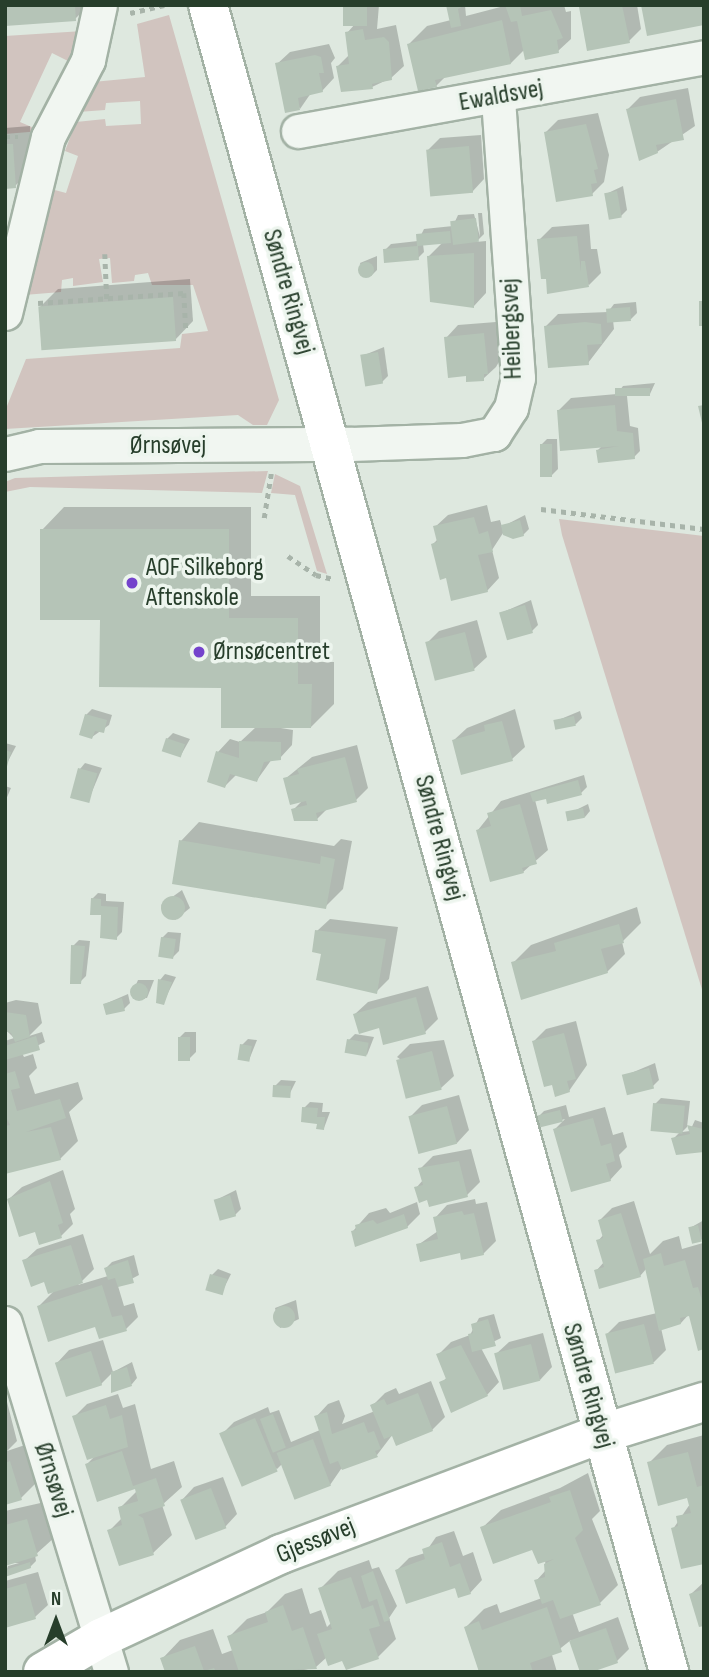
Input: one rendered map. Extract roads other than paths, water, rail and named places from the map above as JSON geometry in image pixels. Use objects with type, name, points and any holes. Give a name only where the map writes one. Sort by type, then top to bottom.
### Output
[{"type":"main road","name":"Søndre Ringvej","points":[[208,5],[601,1434],[669,1672]]},
{"type":"main road","name":"Gjessøvej","points":[[43,1672],[106,1655],[281,1554],[601,1434],[704,1402]]},
{"type":"street","points":[[7,309],[48,137],[88,60],[100,5]]},
{"type":"street","name":"Ewaldsvej","points":[[298,131],[498,97],[704,57]]},
{"type":"street","name":"Heibergsvej","points":[[331,445],[462,440],[494,434],[511,408],[518,378],[498,97]]},
{"type":"street","name":"Ørnsøvej","points":[[5,454],[39,446],[331,445]]},
{"type":"street","name":"Ørnsøvej","points":[[5,1322],[106,1655]]},
{"type":"place","name":"AOF Silkeborg Aftenskole","points":[[132,583]]},
{"type":"place","name":"Ørnsøcentret","points":[[199,652]]}]
